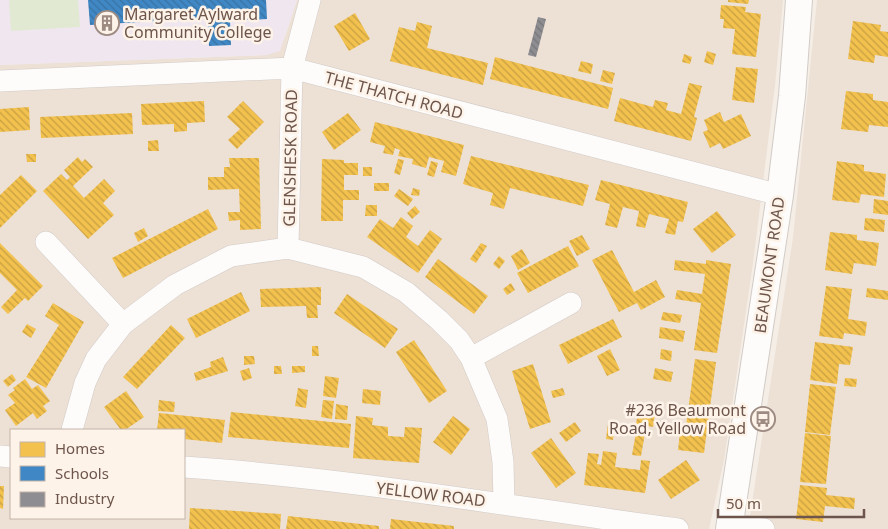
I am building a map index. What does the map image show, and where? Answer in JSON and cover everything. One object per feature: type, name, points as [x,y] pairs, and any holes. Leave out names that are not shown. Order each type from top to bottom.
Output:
[{"type":"street","name":"GLENSHESK ROAD","points":[[288,248],[292,68],[310,0]]},
{"type":"street","name":"BEAUMONT ROAD","points":[[730,527],[780,195],[792,96],[799,0]]},
{"type":"street","name":"THE THATCH ROAD","points":[[0,81],[292,68],[780,195]]},
{"type":"street","points":[[46,242],[123,324]]},
{"type":"street","name":"GLENSHESK ROAD","points":[[72,429],[84,383],[96,359],[123,324],[175,285],[230,256],[288,248],[363,266],[406,292],[459,340],[471,358],[497,419],[503,462],[504,503]]},
{"type":"street","points":[[471,358],[571,304]]},
{"type":"street","name":"YELLOW ROAD","points":[[185,467],[238,470],[504,503],[554,512],[678,529]]},
{"type":"street","points":[[730,527],[764,529]]},
{"type":"shaded area","points":[[0,0],[297,0],[280,51],[267,55],[0,65]]},
{"type":"shaded area","points":[[297,0],[783,0],[775,85],[753,263],[724,460],[709,529],[0,529],[0,65],[267,55],[285,37]]},
{"type":"shaded area","points":[[817,0],[888,0],[888,529],[748,529],[793,238]]},
{"type":"green space","points":[[9,0],[78,0],[80,27],[11,31]]},
{"type":"building: Homes","points":[[728,0],[749,0],[748,4],[728,2]]},
{"type":"building: Homes","points":[[721,5],[746,7],[745,12],[761,14],[756,57],[732,54],[735,29],[723,28],[724,19],[720,19]]},
{"type":"building: Homes","points":[[355,13],[370,39],[349,51],[334,26]]},
{"type":"building: Homes","points":[[853,21],[881,25],[880,31],[888,32],[888,57],[875,55],[874,63],[848,59]]},
{"type":"building: Homes","points":[[417,22],[432,26],[427,48],[488,63],[483,85],[390,61],[399,27],[415,31]]},
{"type":"building: Homes","points":[[707,51],[716,54],[713,65],[704,62]]},
{"type":"building: Homes","points":[[684,54],[692,57],[690,64],[682,62]]},
{"type":"building: Homes","points":[[495,57],[613,88],[608,109],[490,79]]},
{"type":"building: Homes","points":[[581,61],[593,64],[591,74],[578,71]]},
{"type":"building: Homes","points":[[736,67],[758,69],[754,103],[732,100]]},
{"type":"building: Homes","points":[[603,70],[615,73],[612,84],[600,81]]},
{"type":"building: Homes","points":[[689,83],[702,86],[694,117],[697,118],[691,141],[614,121],[620,98],[653,107],[655,100],[668,103],[666,110],[681,114]]},
{"type":"building: Homes","points":[[846,91],[873,94],[873,100],[888,102],[888,127],[869,125],[868,132],[841,129]]},
{"type":"building: Homes","points":[[204,101],[205,122],[187,123],[187,131],[174,132],[174,124],[142,125],[141,104]]},
{"type":"building: Homes","points":[[243,101],[264,122],[237,149],[228,140],[240,129],[227,117]]},
{"type":"building: Homes","points":[[29,107],[30,130],[0,132],[0,109]]},
{"type":"building: Homes","points":[[720,112],[724,122],[741,114],[751,136],[723,149],[720,143],[710,148],[703,132],[708,130],[704,120]]},
{"type":"building: Homes","points":[[132,113],[133,134],[41,138],[40,117]]},
{"type":"building: Homes","points":[[348,113],[361,130],[334,150],[322,132]]},
{"type":"building: Homes","points":[[375,122],[464,145],[456,176],[441,172],[444,161],[429,157],[426,168],[412,164],[413,159],[398,156],[400,150],[395,148],[393,155],[383,153],[385,146],[370,142]]},
{"type":"building: Homes","points":[[158,140],[159,151],[148,151],[148,141]]},
{"type":"building: Homes","points":[[26,154],[36,154],[36,162],[27,162]]},
{"type":"building: Homes","points":[[471,156],[589,185],[583,206],[510,188],[504,209],[490,205],[493,193],[463,184]]},
{"type":"building: Homes","points":[[78,157],[82,162],[85,159],[93,167],[73,186],[84,198],[104,179],[115,191],[103,203],[114,215],[88,239],[43,191],[61,174],[67,180],[70,177],[64,170]]},
{"type":"building: Homes","points":[[229,158],[259,158],[261,229],[240,230],[240,220],[229,221],[228,212],[240,212],[239,189],[208,190],[208,177],[224,177],[224,167],[230,167]]},
{"type":"building: Homes","points":[[322,159],[344,160],[344,163],[358,163],[358,175],[344,175],[344,190],[359,190],[359,200],[343,200],[343,221],[321,221]]},
{"type":"building: Homes","points":[[398,159],[404,160],[400,175],[394,173]]},
{"type":"building: Homes","points":[[431,161],[438,163],[434,177],[427,175]]},
{"type":"building: Homes","points":[[837,161],[864,165],[864,171],[886,174],[884,197],[861,194],[859,203],[832,200]]},
{"type":"building: Homes","points":[[363,167],[372,167],[372,176],[363,176]]},
{"type":"building: Homes","points":[[21,175],[37,191],[0,228],[0,195]]},
{"type":"building: Homes","points":[[601,180],[688,202],[683,222],[678,221],[675,235],[665,233],[669,219],[649,214],[645,228],[636,226],[639,211],[623,207],[617,228],[605,225],[610,204],[595,200]]},
{"type":"building: Homes","points":[[374,183],[389,183],[389,191],[374,191]]},
{"type":"building: Homes","points":[[413,188],[420,190],[419,196],[411,195]]},
{"type":"building: Homes","points":[[399,189],[413,199],[408,206],[394,196]]},
{"type":"building: Homes","points":[[874,199],[888,201],[888,215],[873,213]]},
{"type":"building: Homes","points":[[366,205],[377,205],[377,216],[365,216]]},
{"type":"building: Homes","points":[[415,206],[420,212],[412,219],[407,213]]},
{"type":"building: Homes","points":[[208,209],[218,229],[123,278],[112,258]]},
{"type":"building: Homes","points":[[717,211],[736,235],[712,253],[693,229]]},
{"type":"building: Homes","points":[[401,217],[413,226],[406,237],[418,246],[430,230],[442,239],[418,273],[367,237],[380,219],[393,228]]},
{"type":"building: Homes","points":[[865,218],[885,220],[884,232],[864,230]]},
{"type":"building: Homes","points":[[144,228],[148,236],[138,242],[134,233]]},
{"type":"building: Homes","points":[[830,232],[857,235],[857,240],[879,243],[876,266],[854,263],[852,274],[825,270]]},
{"type":"building: Homes","points":[[582,235],[590,249],[577,256],[569,241]]},
{"type":"building: Homes","points":[[0,243],[43,286],[28,301],[25,298],[8,314],[1,307],[17,290],[0,273]]},
{"type":"building: Homes","points":[[481,243],[487,246],[476,263],[470,259]]},
{"type":"building: Homes","points":[[568,246],[579,266],[528,293],[517,273]]},
{"type":"building: Homes","points":[[522,249],[530,263],[518,270],[511,256]]},
{"type":"building: Homes","points":[[612,250],[634,292],[656,280],[665,297],[641,310],[637,303],[619,312],[592,260]]},
{"type":"building: Homes","points":[[499,256],[505,261],[499,269],[493,264]]},
{"type":"building: Homes","points":[[438,259],[488,296],[474,314],[425,277]]},
{"type":"building: Homes","points":[[675,260],[706,264],[706,260],[731,264],[717,353],[694,350],[701,303],[675,299],[677,290],[702,294],[705,274],[674,270]]},
{"type":"building: Homes","points":[[511,283],[515,290],[507,295],[503,289]]},
{"type":"building: Homes","points":[[826,286],[852,289],[848,319],[867,322],[865,336],[844,333],[843,339],[819,336]]},
{"type":"building: Homes","points":[[321,287],[321,305],[317,305],[318,318],[307,318],[306,306],[261,307],[260,289]]},
{"type":"building: Homes","points":[[867,288],[888,291],[888,300],[866,297]]},
{"type":"building: Homes","points":[[241,292],[250,311],[196,338],[187,319]]},
{"type":"building: Homes","points":[[347,294],[398,329],[385,348],[334,313]]},
{"type":"building: Homes","points":[[53,303],[84,322],[46,388],[26,377],[59,325],[45,316]]},
{"type":"building: Homes","points":[[663,312],[682,315],[680,323],[661,320]]},
{"type":"building: Homes","points":[[613,319],[622,337],[568,364],[559,345]]},
{"type":"building: Homes","points":[[27,324],[36,329],[31,338],[22,332]]},
{"type":"building: Homes","points":[[171,325],[185,338],[137,389],[123,377]]},
{"type":"building: Homes","points":[[660,327],[685,331],[683,342],[659,338]]},
{"type":"building: Homes","points":[[414,340],[447,391],[429,403],[396,352]]},
{"type":"building: Homes","points":[[815,342],[853,347],[850,365],[839,364],[837,384],[810,380]]},
{"type":"building: Homes","points":[[312,346],[318,346],[319,356],[312,356]]},
{"type":"building: Homes","points":[[610,349],[620,370],[607,376],[597,356]]},
{"type":"building: Homes","points":[[661,349],[672,351],[671,361],[660,359]]},
{"type":"building: Homes","points":[[244,356],[254,356],[255,364],[244,365]]},
{"type":"building: Homes","points":[[223,357],[228,371],[196,381],[194,373],[211,367],[210,362]]},
{"type":"building: Homes","points":[[695,359],[716,362],[704,453],[678,450],[680,432],[685,433]]},
{"type":"building: Homes","points":[[533,364],[551,422],[530,429],[512,371]]},
{"type":"building: Homes","points":[[274,366],[281,366],[282,374],[274,374]]},
{"type":"building: Homes","points":[[292,366],[305,366],[305,372],[292,373]]},
{"type":"building: Homes","points":[[249,368],[252,378],[243,381],[240,371]]},
{"type":"building: Homes","points":[[655,368],[673,372],[671,382],[653,379]]},
{"type":"building: Homes","points":[[12,374],[16,380],[8,387],[3,381]]},
{"type":"building: Homes","points":[[325,376],[339,378],[336,398],[323,396]]},
{"type":"building: Homes","points":[[845,378],[857,379],[856,387],[844,386]]},
{"type":"building: Homes","points":[[25,379],[32,389],[38,385],[50,401],[43,406],[47,411],[37,419],[33,413],[16,426],[5,410],[15,403],[8,395],[15,390],[13,388]]},
{"type":"building: Homes","points":[[810,384],[836,387],[830,435],[805,432]]},
{"type":"building: Homes","points":[[298,388],[308,390],[306,408],[295,406]]},
{"type":"building: Homes","points":[[563,388],[565,395],[553,398],[551,391]]},
{"type":"building: Homes","points":[[363,389],[381,391],[380,405],[362,403]]},
{"type":"building: Homes","points":[[126,391],[144,417],[126,429],[120,429],[104,407]]},
{"type":"building: Homes","points":[[159,400],[175,402],[174,412],[158,411]]},
{"type":"building: Homes","points":[[323,400],[334,401],[332,419],[321,417]]},
{"type":"building: Homes","points":[[336,404],[348,406],[347,420],[335,419]]},
{"type":"building: Homes","points":[[638,411],[655,414],[653,427],[636,424]]},
{"type":"building: Homes","points":[[231,412],[351,424],[349,448],[228,437]]},
{"type":"building: Homes","points":[[159,413],[225,420],[222,443],[185,439],[185,429],[157,429]]},
{"type":"building: Homes","points":[[356,416],[373,418],[372,425],[388,427],[388,436],[404,437],[405,427],[422,428],[419,463],[353,458]]},
{"type":"building: Homes","points":[[453,416],[470,429],[451,455],[433,442]]},
{"type":"building: Homes","points":[[575,422],[581,431],[566,442],[559,433]]},
{"type":"building: Homes","points":[[608,424],[615,425],[613,440],[606,439]]},
{"type":"building: Homes","points":[[637,427],[646,428],[641,456],[632,455]]},
{"type":"building: Homes","points":[[805,433],[831,436],[826,484],[800,482]]},
{"type":"building: Homes","points":[[551,438],[576,473],[556,488],[531,453]]},
{"type":"building: Homes","points":[[603,451],[617,453],[615,467],[640,470],[641,460],[650,461],[645,493],[584,485],[588,453],[599,454],[597,464],[601,465]]},
{"type":"building: Homes","points":[[686,460],[700,480],[671,499],[658,480]]},
{"type":"building: Homes","points":[[800,485],[827,488],[826,495],[855,498],[854,509],[825,506],[823,522],[796,519]]},
{"type":"building: Homes","points":[[0,486],[4,486],[3,509],[0,508]]},
{"type":"building: Homes","points":[[190,508],[281,514],[280,529],[189,529]]},
{"type":"building: Homes","points":[[288,516],[379,526],[379,529],[286,529]]},
{"type":"building: Homes","points":[[391,519],[454,526],[454,529],[390,529]]},
{"type":"building: Schools","name":"Margaret Aylward Community College","points":[[88,0],[266,0],[267,19],[230,21],[231,45],[209,46],[208,18],[90,25]]},
{"type":"building: Industry","points":[[538,17],[546,19],[536,57],[528,55]]},
{"type":"place","name":"Margaret Aylward Community College","points":[[107,23]]},
{"type":"place","name":"#236 Beaumont Road, Yellow Road","points":[[763,419]]}]
